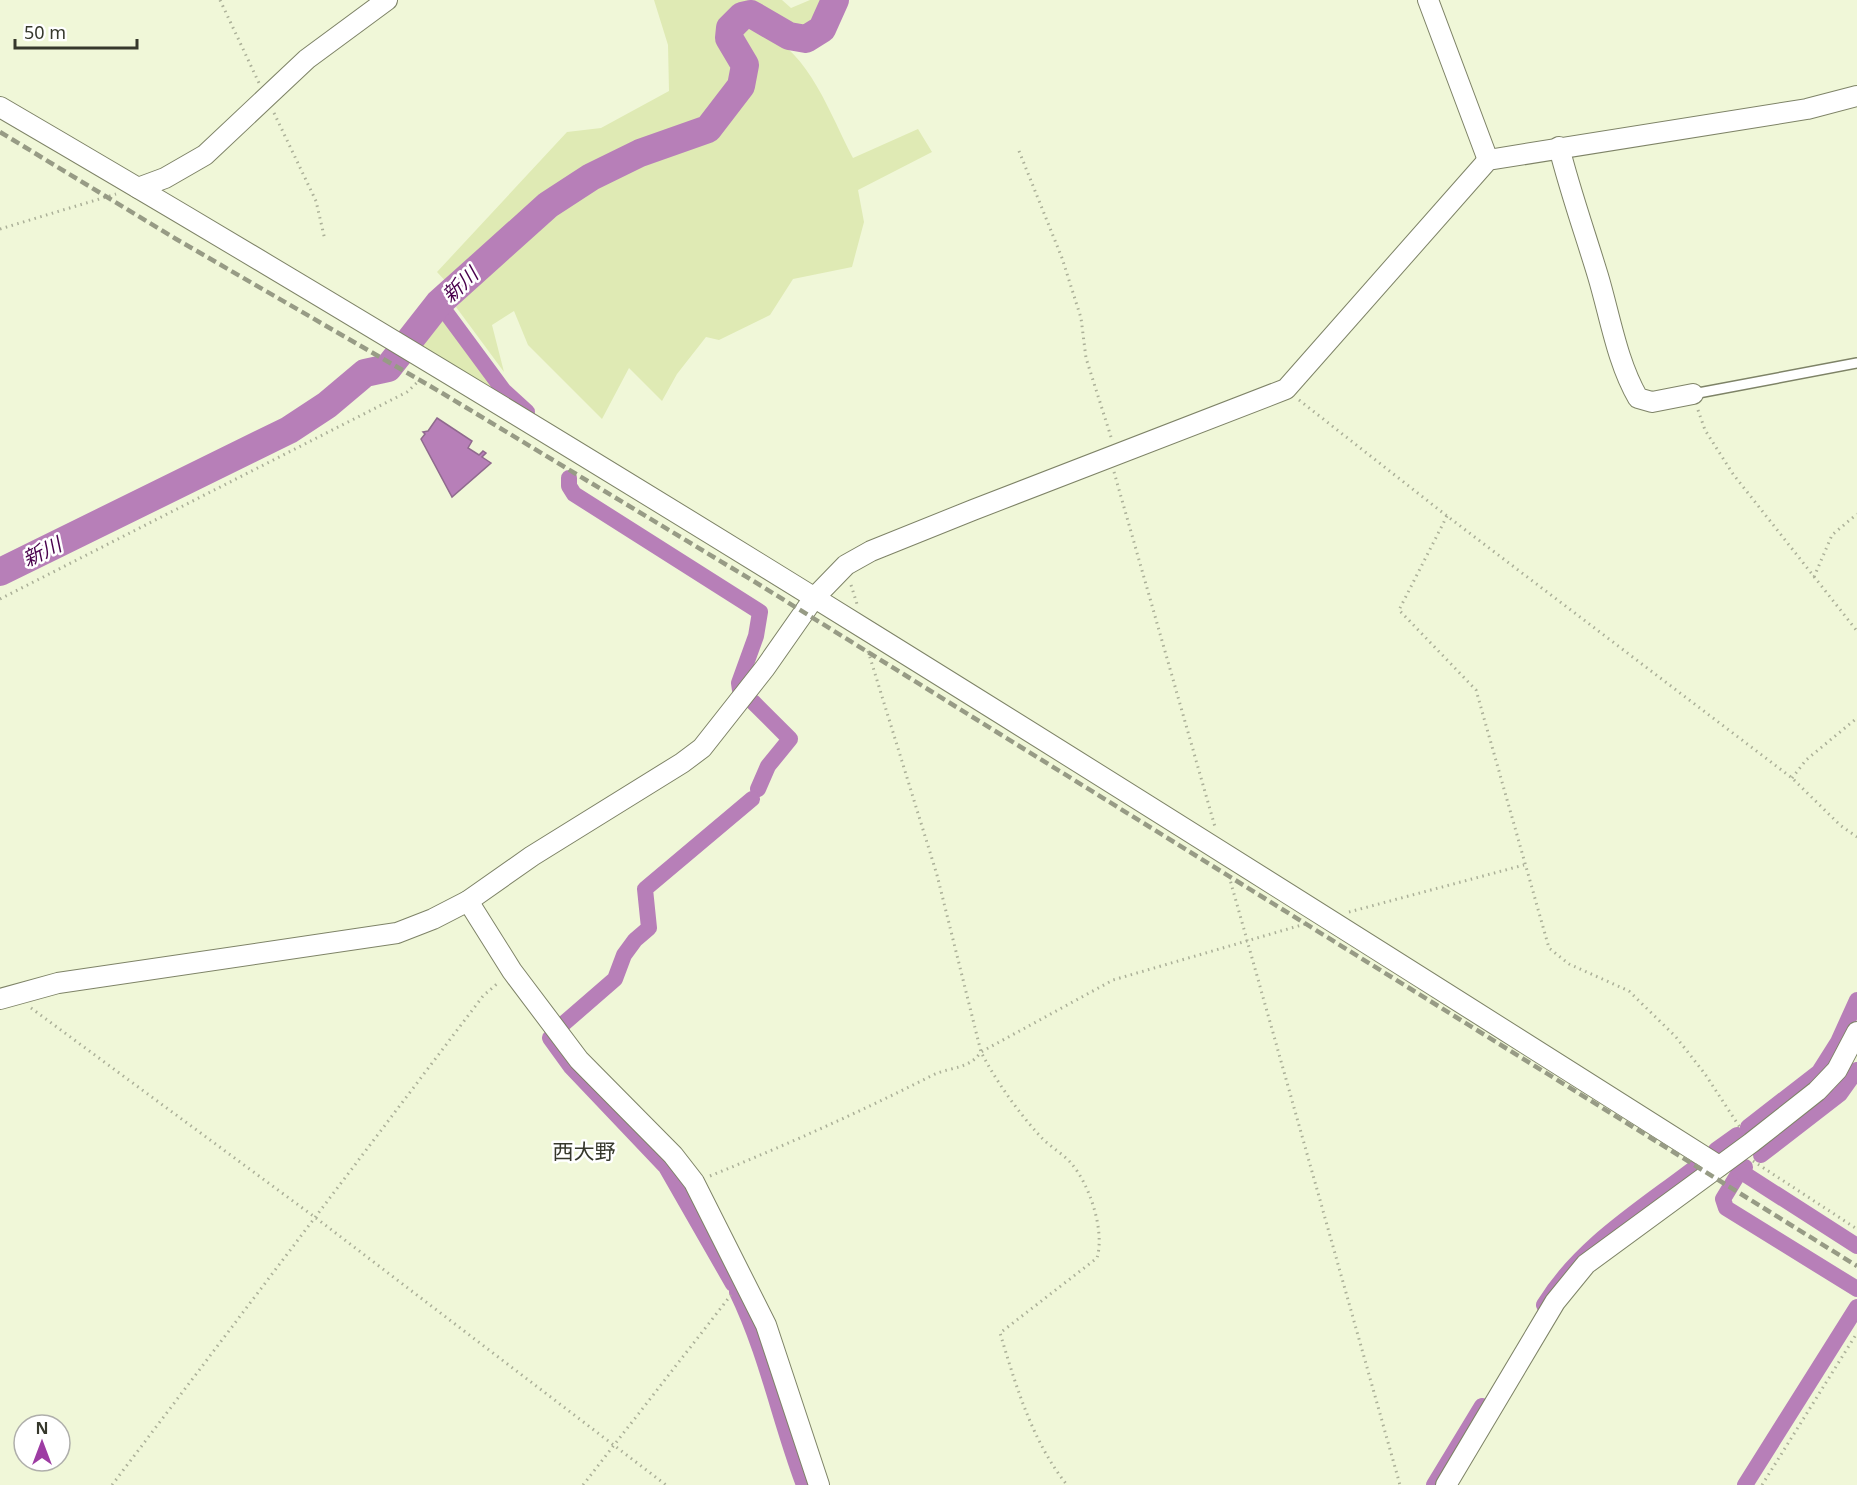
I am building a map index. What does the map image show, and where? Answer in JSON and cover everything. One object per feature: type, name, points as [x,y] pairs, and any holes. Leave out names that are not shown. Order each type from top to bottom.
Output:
[{"type":"street","points":[[138,188],[165,178],[205,155],[308,59],[387,0]]},
{"type":"street","points":[[1428,0],[1488,160]]},
{"type":"street","points":[[6,996],[58,983],[397,933],[433,919],[468,901],[532,856],[682,763],[702,748],[765,668],[814,598],[846,565],[871,551],[1286,389],[1488,160],[1807,109],[1857,96]]},
{"type":"street","points":[[0,107],[426,361],[863,628],[1327,918],[1719,1167]]},
{"type":"street","points":[[1559,147],[1574,205],[1597,273],[1628,381],[1638,398],[1652,402],[1693,394]]},
{"type":"street","points":[[468,901],[512,971],[579,1060],[673,1155],[694,1182],[766,1325],[819,1485]]},
{"type":"street","points":[[1446,1485],[1555,1302],[1571,1280],[1586,1264],[1719,1167],[1817,1090],[1837,1070],[1857,1032]]},
{"type":"lane","points":[[1693,394],[1857,363]]},
{"type":"path","points":[[220,0],[316,201],[325,240]]},
{"type":"path","points":[[1019,151],[1062,258],[1081,318],[1086,358],[1400,1485]]},
{"type":"path","points":[[0,229],[138,188]]},
{"type":"path","points":[[0,599],[406,392],[426,361]]},
{"type":"path","points":[[1286,389],[1447,516],[1792,778],[1840,825],[1857,837]]},
{"type":"path","points":[[1693,394],[1705,430],[1733,474],[1857,631]]},
{"type":"path","points":[[1814,577],[1833,535],[1857,514]]},
{"type":"path","points":[[1447,516],[1399,610],[1476,690],[1549,948],[1569,964],[1629,991],[1676,1037],[1705,1074],[1745,1147],[1857,1229]]},
{"type":"path","points":[[846,565],[871,665],[938,875],[981,1052],[990,1069],[1040,1136],[1071,1164],[1083,1183],[1101,1230],[1101,1245],[1097,1258],[1000,1333],[1029,1420],[1056,1471],[1067,1485]]},
{"type":"path","points":[[1792,778],[1806,760],[1857,718]]},
{"type":"path","points":[[694,1182],[800,1139],[909,1089],[935,1074],[973,1063],[981,1052],[1113,980],[1327,918],[1524,865]]},
{"type":"path","points":[[112,1485],[483,996],[512,971]]},
{"type":"path","points":[[6,996],[316,1218],[666,1485]]},
{"type":"path","points":[[583,1485],[732,1294],[745,1281]]},
{"type":"path","points":[[1762,1485],[1857,1333]]},
{"type":"green space","points":[[654,0],[782,0],[791,8],[810,0],[826,0],[820,17],[804,30],[748,9],[729,21],[725,37],[740,71],[732,89],[704,122],[578,175],[530,212],[450,286],[437,272],[567,132],[601,128],[669,91],[668,45]]},
{"type":"green space","points":[[745,26],[766,33],[784,45],[799,61],[812,78],[853,158],[918,129],[932,152],[858,190],[864,222],[852,267],[793,279],[770,315],[719,340],[706,337],[677,374],[662,401],[629,368],[602,419],[528,345],[514,311],[492,325],[504,372],[456,307],[502,261],[565,208],[607,181],[716,137],[748,93],[754,75],[751,51],[741,39]]},
{"type":"green space","points":[[441,317],[501,399],[418,344]]},
{"type":"shaded area","points":[[437,418],[472,441],[468,448],[479,455],[483,451],[486,453],[482,457],[491,463],[452,497],[421,439],[425,434],[423,432],[428,431]]},
{"type":"waterway","name":"新川","points":[[0,572],[289,430],[327,405],[365,373],[388,368],[439,303],[548,205],[591,177],[640,153],[708,129],[741,86],[745,65],[729,38],[730,28],[742,16],[751,14],[789,36],[806,39],[822,29],[835,0]]},
{"type":"waterway","points":[[439,303],[504,391],[527,412]]},
{"type":"waterway","points":[[569,478],[569,486],[574,494],[760,612],[756,636],[739,683],[740,690]]},
{"type":"waterway","points":[[753,702],[790,739],[768,766],[758,789]]},
{"type":"waterway","points":[[562,1025],[615,979],[624,955],[635,940],[649,928],[645,889],[752,799]]},
{"type":"waterway","points":[[1748,1127],[1819,1072],[1838,1042],[1857,1000]]},
{"type":"waterway","points":[[550,1038],[571,1067],[666,1167],[733,1284]]},
{"type":"waterway","points":[[1761,1155],[1840,1094],[1857,1070]]},
{"type":"waterway","points":[[1716,1150],[1737,1135]]},
{"type":"waterway","points":[[1544,1305],[1559,1283],[1595,1245],[1701,1163]]},
{"type":"waterway","points":[[1745,1167],[1740,1171],[1723,1199],[1726,1208],[1857,1289]]},
{"type":"waterway","points":[[1740,1171],[1857,1246]]},
{"type":"waterway","points":[[737,1292],[757,1339],[804,1485]]},
{"type":"waterway","points":[[1745,1485],[1857,1307]]},
{"type":"waterway","points":[[1434,1485],[1482,1406]]},
{"type":"railway","points":[[0,132],[176,239],[442,393],[755,582],[1857,1266]]},
{"type":"district","name":"西大野","points":[[584,1152]]}]
